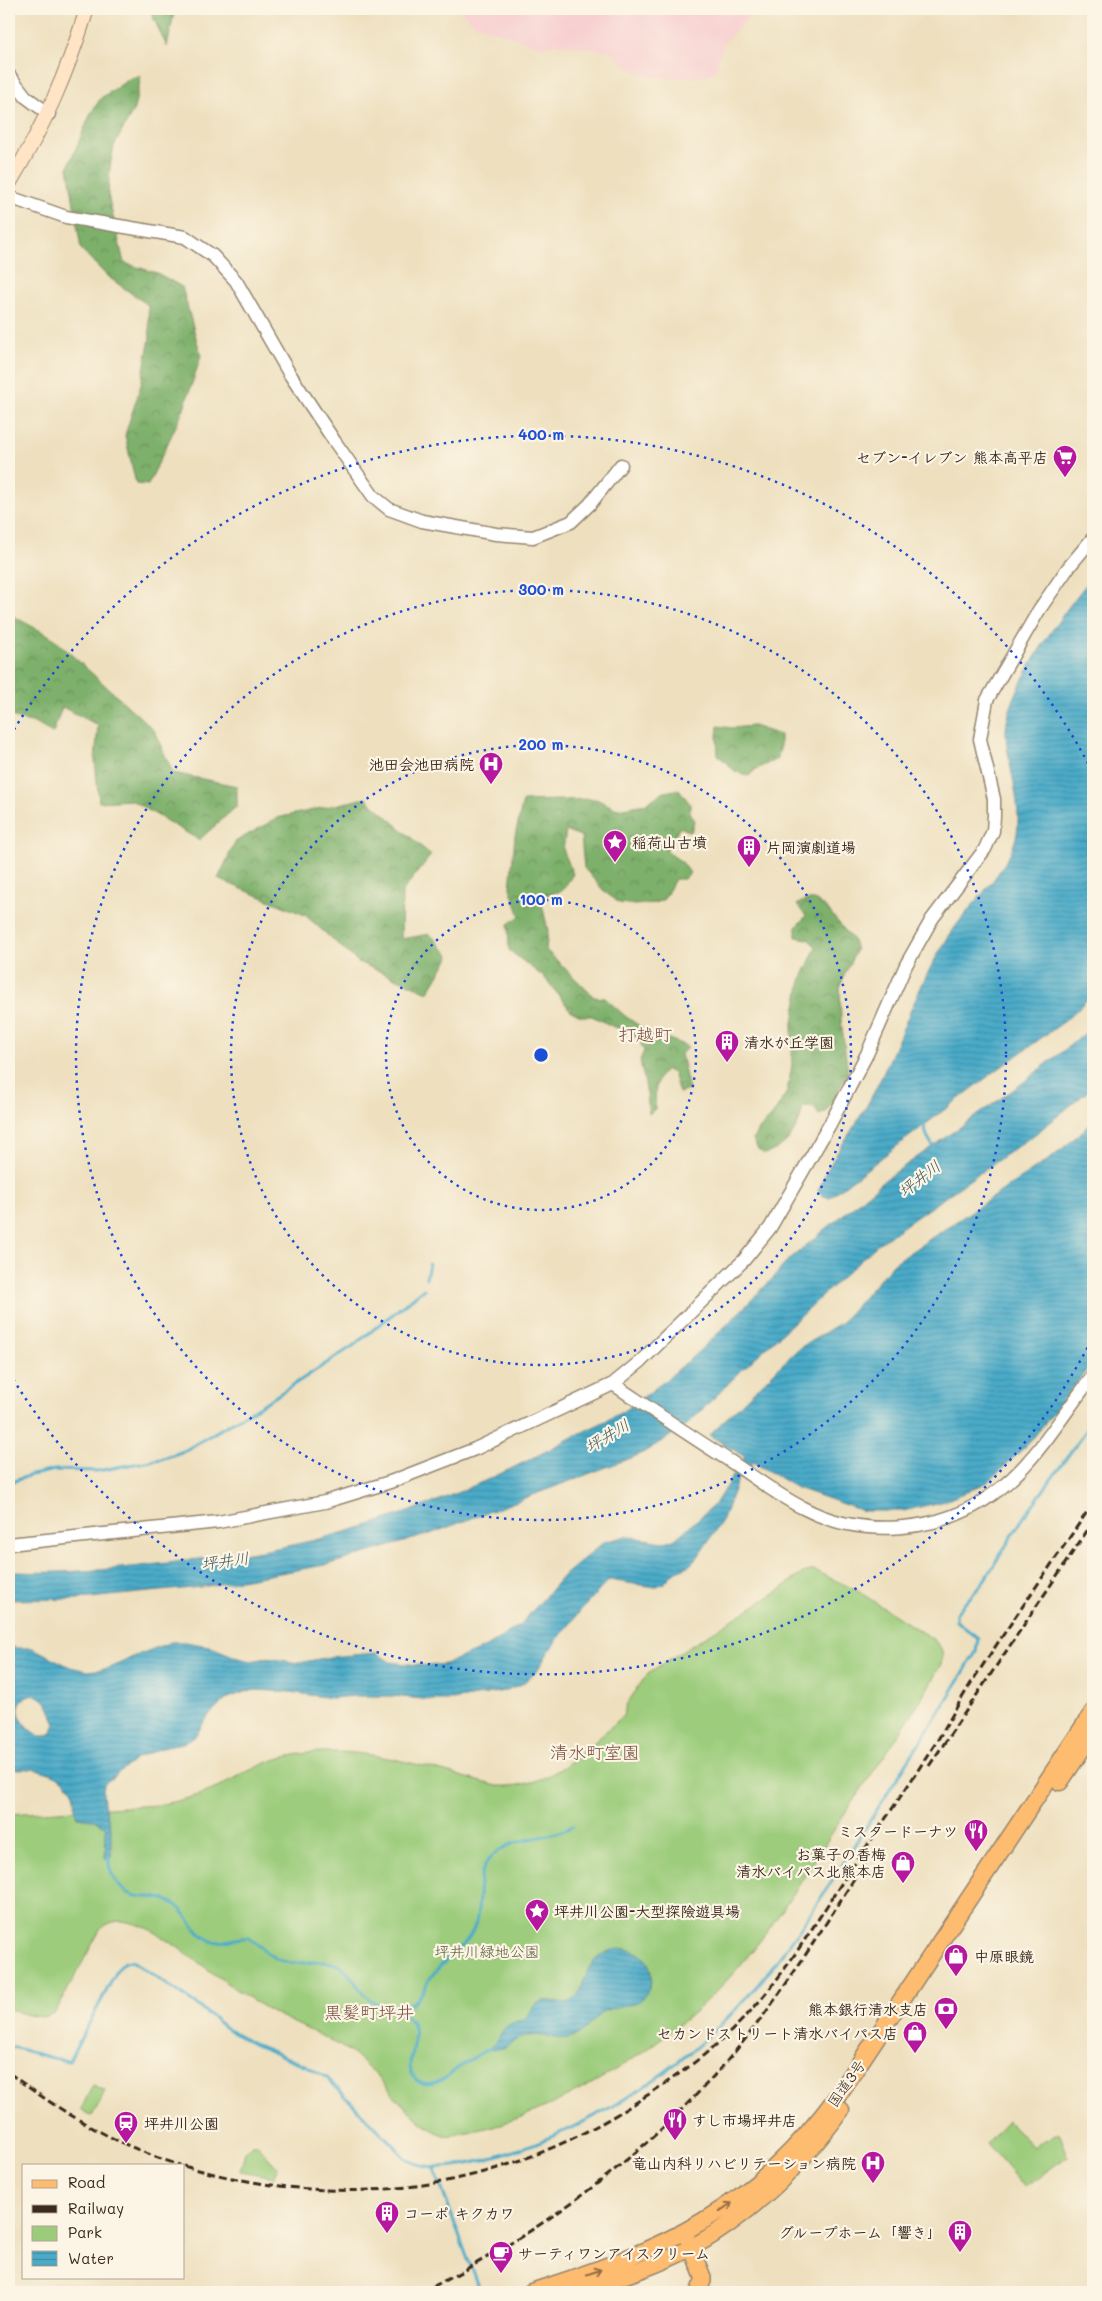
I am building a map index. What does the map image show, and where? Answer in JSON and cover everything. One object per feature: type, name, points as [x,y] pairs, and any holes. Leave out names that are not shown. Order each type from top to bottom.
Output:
[{"type":"highway","name":"国道3号","points":[[569,2292],[633,2273],[688,2240],[767,2176],[824,2114],[1093,1712]]},
{"type":"highway","name":"国道3号","points":[[531,2292],[719,2231],[748,2209],[793,2168],[821,2137],[857,2087],[1093,1733]]},
{"type":"main road","points":[[9,184],[48,114],[71,59],[87,9]]},
{"type":"main road","points":[[688,2240],[702,2277],[698,2292]]},
{"type":"street","points":[[9,75],[26,97],[48,114]]},
{"type":"street","points":[[9,197],[66,217],[185,237],[214,256],[236,281],[289,373],[340,450],[373,496],[389,509],[422,521],[496,534],[533,537],[571,522],[590,504],[621,465]]},
{"type":"street","points":[[9,1544],[218,1522],[325,1502],[390,1482],[475,1449],[613,1384],[640,1360],[744,1260],[770,1228],[830,1124],[867,1054],[906,965],[932,919],[985,849],[993,831],[994,799],[980,739],[987,700],[1039,610],[1068,568],[1093,538]]},
{"type":"street","points":[[613,1384],[792,1502],[826,1518],[858,1526],[903,1528],[951,1516],[993,1494],[1013,1477],[1044,1442],[1093,1376]]},
{"type":"shaded area","points":[[458,9],[750,9],[749,17],[724,43],[714,73],[693,78],[652,77],[628,68],[610,51],[554,44],[542,47],[476,25]]},
{"type":"green space","points":[[153,9],[175,9],[167,47],[152,15]]},
{"type":"green space","points":[[141,76],[134,109],[114,146],[108,195],[124,263],[157,273],[182,287],[201,356],[183,411],[148,485],[136,484],[125,435],[141,385],[150,338],[148,305],[107,276],[81,249],[68,167],[91,113],[101,98],[131,78]]},
{"type":"green space","points":[[9,614],[52,637],[154,730],[173,773],[237,786],[237,806],[199,840],[131,800],[99,802],[95,761],[98,725],[62,707],[53,733],[32,722],[17,719],[9,714]]},
{"type":"green space","points":[[718,726],[731,728],[753,726],[780,735],[780,750],[777,759],[756,769],[749,776],[735,771],[718,755]]},
{"type":"green space","points":[[679,789],[690,804],[690,814],[694,821],[691,832],[680,827],[666,851],[682,862],[690,873],[684,879],[675,879],[664,899],[655,903],[635,905],[619,903],[604,891],[584,868],[581,836],[566,831],[563,849],[573,874],[562,891],[540,896],[548,930],[546,950],[594,997],[605,998],[625,1016],[654,1036],[667,1038],[688,1047],[681,1054],[689,1090],[679,1093],[673,1073],[667,1070],[659,1077],[655,1109],[649,1114],[640,1060],[644,1051],[639,1040],[625,1029],[614,1027],[592,1016],[581,1016],[571,1011],[546,979],[509,950],[508,924],[520,916],[510,888],[515,836],[523,801],[596,799],[617,809],[646,804],[661,793]]},
{"type":"green space","points":[[366,798],[431,855],[402,892],[401,939],[430,934],[450,956],[428,992],[358,962],[305,915],[218,879],[235,842],[277,818]]},
{"type":"green space","points":[[805,900],[815,900],[827,909],[853,940],[856,950],[840,989],[841,1020],[848,1073],[826,1112],[819,1115],[814,1108],[803,1106],[799,1122],[791,1136],[779,1147],[764,1154],[757,1148],[753,1140],[757,1131],[772,1116],[787,1092],[792,1065],[792,1028],[801,980],[816,947],[808,939],[796,937],[796,927],[806,916],[797,905]]},
{"type":"green space","name":"坪井川緑地公園","points":[[815,1571],[856,1590],[934,1640],[942,1650],[941,1664],[907,1721],[781,1912],[753,1950],[715,1992],[689,2016],[661,2039],[599,2080],[535,2112],[483,2129],[449,2136],[425,2125],[413,2115],[368,2067],[347,2050],[255,2002],[154,1931],[120,1921],[110,1923],[100,1930],[56,2011],[51,2015],[40,2017],[9,2009],[9,1814],[158,1805],[189,1798],[212,1790],[274,1760],[302,1754],[330,1752],[358,1753],[386,1758],[497,1786],[517,1785],[535,1781],[551,1774],[581,1754],[623,1716],[626,1705],[648,1673],[781,1589],[803,1573]]},
{"type":"green space","points":[[93,2085],[105,2091],[92,2116],[81,2109]]},
{"type":"green space","points":[[1008,2121],[1033,2147],[1059,2132],[1068,2156],[1026,2186],[1017,2179],[987,2144]]},
{"type":"green space","points":[[255,2143],[277,2167],[275,2177],[240,2171],[245,2152]]},
{"type":"water","points":[[1093,576],[1093,994],[1065,1021],[994,1072],[830,1197],[823,1196],[818,1191],[823,1178],[872,1096],[937,955],[957,925],[1001,869],[1014,844],[1018,819],[1007,749],[1008,718],[1025,675],[1038,652]]},
{"type":"water","name":"坪井川","points":[[1093,1027],[1093,1087],[1038,1132],[878,1244],[743,1369],[686,1426],[641,1454],[430,1534],[330,1564],[202,1587],[78,1599],[9,1600],[9,1572],[50,1572],[134,1567],[243,1554],[328,1537],[369,1525],[450,1496],[490,1479],[613,1417],[649,1393],[687,1362],[742,1310],[777,1274],[785,1263],[886,1179],[1020,1085]]},
{"type":"water","points":[[1093,1122],[1093,1362],[1030,1442],[988,1482],[945,1501],[903,1511],[863,1511],[797,1488],[753,1462],[738,1479],[723,1519],[697,1558],[690,1565],[675,1572],[664,1583],[654,1587],[609,1580],[581,1610],[551,1648],[536,1672],[522,1684],[504,1691],[453,1700],[394,1696],[332,1698],[256,1690],[228,1698],[209,1715],[195,1736],[183,1743],[166,1746],[137,1758],[104,1784],[104,1804],[111,1827],[111,1857],[105,1858],[106,1827],[92,1819],[77,1817],[74,1794],[63,1780],[55,1775],[36,1770],[9,1770],[9,1645],[16,1648],[33,1648],[70,1667],[88,1671],[110,1668],[171,1642],[209,1646],[238,1658],[251,1661],[267,1658],[299,1663],[329,1657],[377,1653],[390,1662],[428,1666],[445,1664],[486,1647],[520,1625],[565,1574],[604,1542],[626,1536],[663,1542],[674,1540],[715,1504],[745,1457],[709,1435],[798,1349],[842,1322],[894,1263],[1054,1156]],"holes":[[[34,1695],[48,1705],[55,1723],[52,1733],[45,1736],[33,1732],[22,1719],[19,1712],[20,1705],[24,1699]]]},
{"type":"water","points":[[619,1948],[635,1952],[648,1963],[651,1981],[647,1993],[638,2001],[603,2012],[584,2030],[571,2038],[535,2035],[524,2037],[502,2048],[491,2050],[490,2047],[507,2026],[525,2018],[540,2002],[567,2003],[572,2001],[579,1994],[586,1974],[593,1963],[601,1955]]},
{"type":"waterway","points":[[923,1122],[927,1136],[934,1148]]},
{"type":"waterway","points":[[426,1278],[429,1264]]},
{"type":"waterway","points":[[9,1483],[31,1475],[55,1470],[97,1471],[161,1459],[184,1451],[273,1398],[353,1346],[424,1289]]},
{"type":"waterway","points":[[9,2046],[69,2061],[118,1969],[125,1962],[132,1961],[196,2004],[227,2029],[253,2044],[307,2066],[327,2078],[408,2160],[420,2165],[446,2167],[502,2155],[552,2136],[589,2119],[625,2099],[692,2051],[722,2023],[750,1994],[797,1933],[827,1889],[976,1652],[978,1638],[956,1621],[956,1613],[982,1584],[1022,1520],[1093,1421]]},
{"type":"waterway","points":[[109,1854],[111,1871],[115,1880],[122,1888],[135,1896],[165,1899],[173,1903],[205,1938],[216,1942],[249,1938],[270,1955],[280,1960],[292,1963],[329,1962],[335,1964],[345,1970],[362,1992],[371,2000],[383,2006],[403,2007],[415,2001],[439,1967],[471,1935],[477,1919],[482,1872],[492,1856],[501,1849],[521,1841],[553,1834],[573,1826]]},
{"type":"waterway","points":[[397,2008],[406,2015],[414,2028],[415,2035],[410,2068],[416,2080],[420,2083],[429,2085],[438,2082],[492,2047]]},
{"type":"waterway","points":[[434,2168],[480,2292]]},
{"type":"railway","points":[[185,2166],[244,2180],[304,2189],[362,2190],[420,2186],[476,2174],[532,2156],[586,2131],[640,2100],[686,2069],[719,2043],[746,2016],[778,1978],[926,1758],[975,1677],[1093,1503]]},
{"type":"railway","points":[[929,1766],[1093,1522]]},
{"type":"railway","points":[[422,2292],[511,2243],[554,2215],[635,2153],[672,2119],[708,2082],[759,2021],[808,1951],[869,1856]]},
{"type":"railway","points":[[9,2073],[69,2114],[112,2138],[177,2164]]},
{"type":"place","name":"セブン-イレブン 熊本高平店","points":[[1065,478]]},
{"type":"place","name":"池田会池田病院","points":[[491,785]]},
{"type":"place","name":"稲荷山古墳","points":[[615,863]]},
{"type":"place","name":"片岡演劇道場","points":[[749,868]]},
{"type":"place","name":"清水が丘学園","points":[[727,1063]]},
{"type":"place","name":"ミスタードーナツ","points":[[976,1852]]},
{"type":"place","name":"お菓子の香梅 清水バイパス北熊本店","points":[[903,1884]]},
{"type":"place","name":"坪井川公園-大型探險遊具場","points":[[537,1932]]},
{"type":"place","name":"中原眼鏡","points":[[956,1977]]},
{"type":"place","name":"熊本銀行清水支店","points":[[946,2030]]},
{"type":"place","name":"セカンドストリート清水バイパス店","points":[[915,2054]]},
{"type":"place","name":"すし市場坪井店","points":[[675,2141]]},
{"type":"place","name":"坪井川公園","points":[[126,2144]]},
{"type":"place","name":"竜山内科リハビリテーション病院","points":[[873,2184]]},
{"type":"place","name":"コーポ キクカワ","points":[[387,2234]]},
{"type":"place","name":"グループホーム「響き」","points":[[960,2253]]},
{"type":"place","name":"サーティワンアイスクリーム","points":[[501,2274]]},
{"type":"district","name":"打越町","points":[[645,1034]]},
{"type":"district","name":"清水町室園","points":[[595,1752]]},
{"type":"district","name":"黒髪町坪井","points":[[369,2012]]}]
